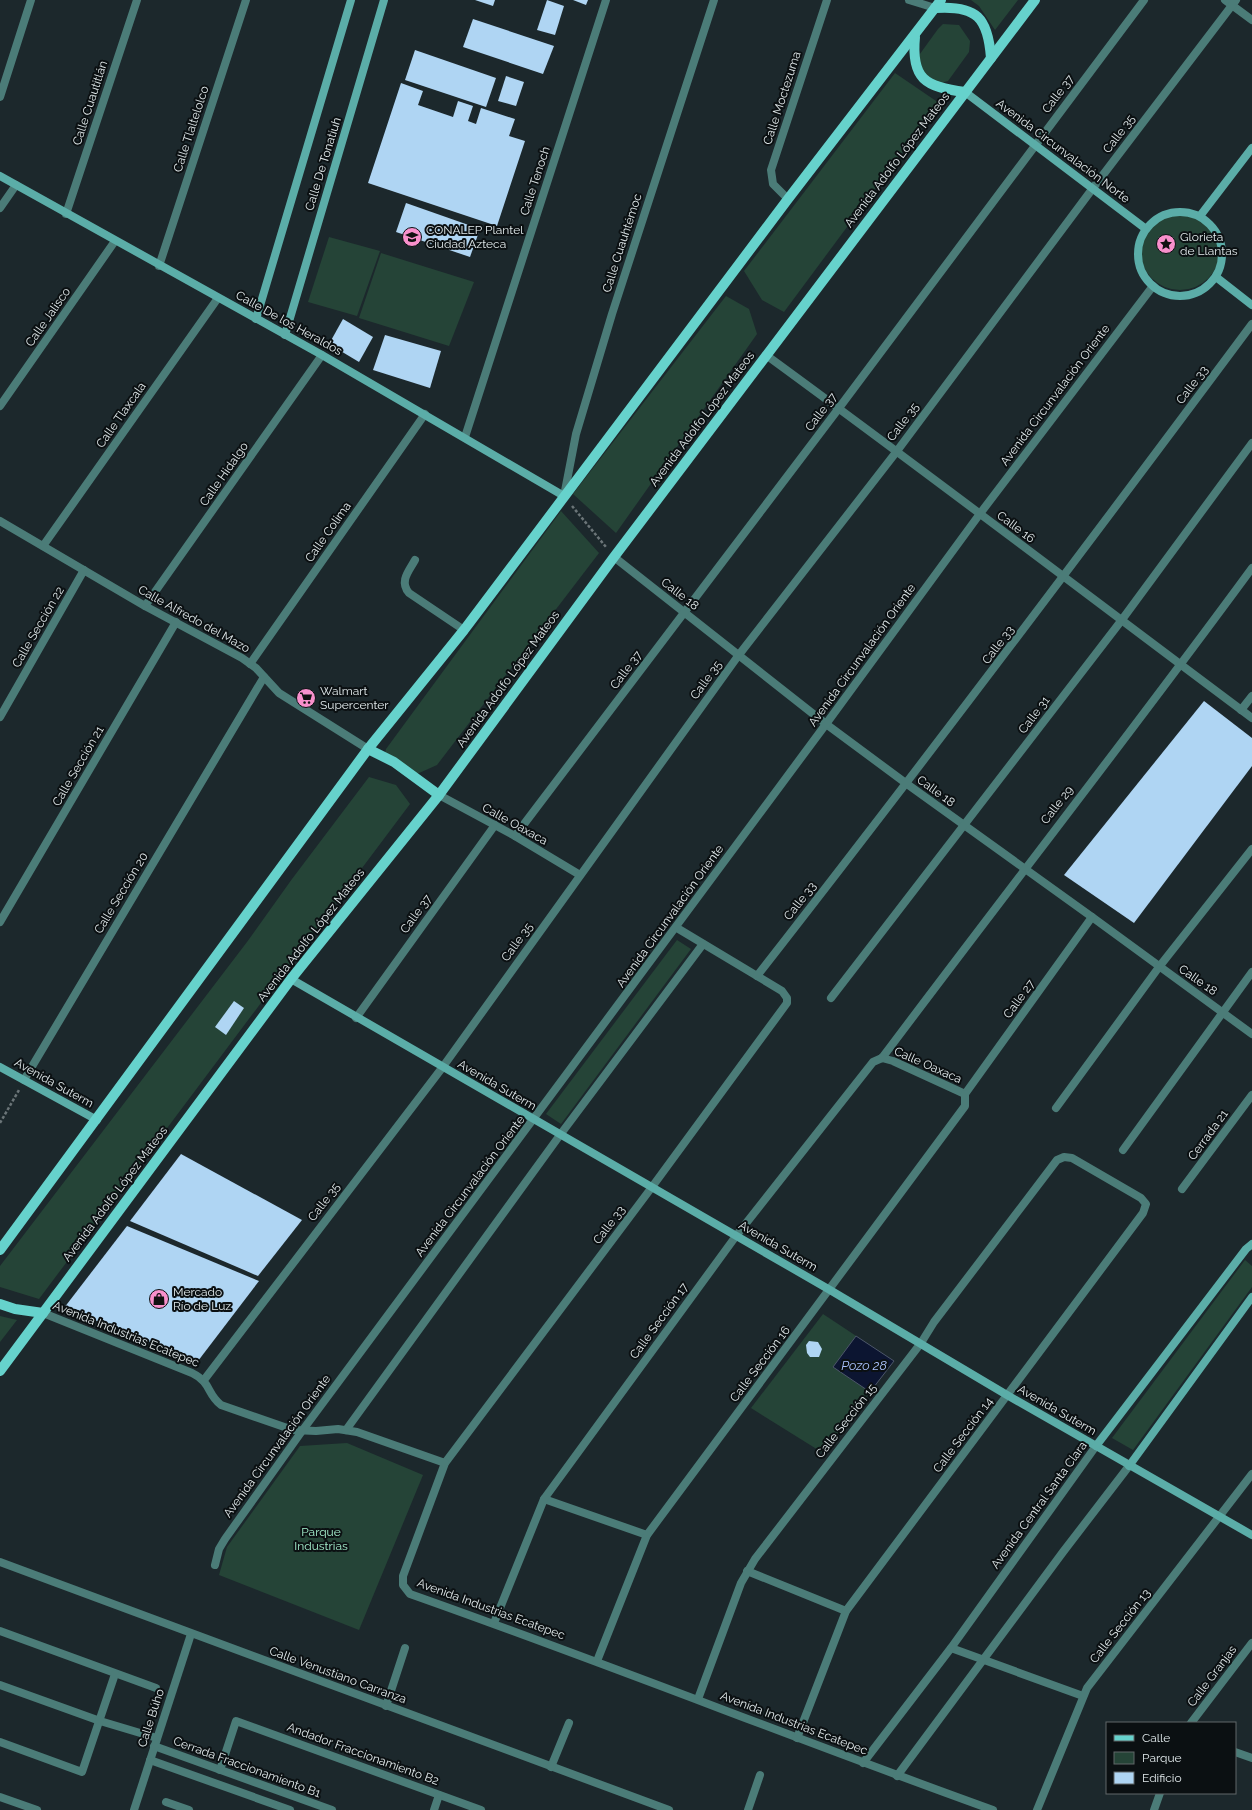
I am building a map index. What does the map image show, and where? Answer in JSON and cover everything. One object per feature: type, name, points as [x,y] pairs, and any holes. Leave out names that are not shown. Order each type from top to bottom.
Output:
[{"type":"main road","name":"Avenida Adolfo López Mateos","points":[[0,1371],[291,979],[438,795],[614,557],[1035,0]]},
{"type":"main road","points":[[0,1250],[97,1120],[368,749],[464,630],[788,199],[915,37],[938,4],[961,8],[974,13],[983,23],[987,31],[991,58]]},
{"type":"main road","points":[[915,37],[913,55],[916,68],[924,80],[935,87],[965,92]]},
{"type":"main road","points":[[368,749],[394,762],[438,795]]},
{"type":"main road","points":[[0,1304],[15,1309],[43,1313]]},
{"type":"street","points":[[0,97],[31,0]]},
{"type":"street","name":"Calle Cuautitlán","points":[[66,214],[137,0]]},
{"type":"street","name":"Calle Tlaltelolco","points":[[159,266],[246,0]]},
{"type":"street","name":"Calle De Tonatiuh","points":[[256,319],[351,0]]},
{"type":"street","name":"Calle De Tonatiuh","points":[[285,335],[384,0]]},
{"type":"street","name":"Calle Tenoch","points":[[465,437],[606,0]]},
{"type":"street","name":"Calle Cuauhtémoc","points":[[564,496],[576,434],[612,314],[714,0]]},
{"type":"street","name":"Calle Moctezuma","points":[[788,199],[773,184],[771,170],[827,0]]},
{"type":"street","points":[[909,0],[938,4]]},
{"type":"street","name":"Calle 37","points":[[515,836],[839,408],[1144,0]]},
{"type":"street","points":[[1225,0],[1234,3],[1252,20]]},
{"type":"street","name":"Calle 35","points":[[204,1380],[442,1068],[738,656],[897,451],[1093,188],[1234,3]]},
{"type":"street","name":"Avenida Circunvalación Norte","points":[[965,92],[1146,229]]},
{"type":"street","points":[[1200,216],[1252,148]]},
{"type":"street","name":"Calle De los Heraldos","points":[[0,176],[159,266],[322,355],[564,496]]},
{"type":"street","points":[[0,208],[16,185]]},
{"type":"street","points":[[1171,213],[1188,213],[1200,216],[1211,225],[1219,237],[1223,250],[1222,264],[1216,277],[1208,286],[1198,293],[1187,296],[1174,296],[1163,293],[1144,277],[1139,265],[1138,253],[1140,240],[1146,229],[1155,221],[1171,213]]},
{"type":"street","name":"Calle Jalisco","points":[[0,406],[115,241]]},
{"type":"street","points":[[1216,277],[1252,304]]},
{"type":"street","name":"Avenida Circunvalación Oriente","points":[[215,1565],[219,1549],[225,1539],[302,1431],[677,928],[979,515],[1153,286]]},
{"type":"street","name":"Calle Tlaxcala","points":[[43,546],[218,298]]},
{"type":"street","name":"Calle 33","points":[[445,1463],[785,1007],[787,998],[782,991],[757,976],[1064,578],[1252,324]]},
{"type":"street","name":"Calle Hidalgo","points":[[145,606],[322,355]]},
{"type":"street","name":"Calle 16","points":[[766,355],[897,451],[979,515],[1252,718]]},
{"type":"street","name":"Calle Colima","points":[[250,664],[425,414]]},
{"type":"street","name":"Calle 31","points":[[831,998],[965,826],[1121,621],[1252,442]]},
{"type":"street","name":"Calle Alfredo del Mazo","points":[[0,521],[145,606],[250,664],[279,693],[368,749]]},
{"type":"street","name":"Calle 18","points":[[614,557],[738,656],[906,784],[1252,1034]]},
{"type":"street","points":[[415,560],[404,581],[406,589],[409,593],[464,630]]},
{"type":"street","name":"Calle 29","points":[[882,1058],[1023,869],[1181,665],[1252,568]]},
{"type":"street","name":"Calle Sección 22","points":[[0,717],[84,570]]},
{"type":"street","name":"Calle Sección 21","points":[[0,922],[176,622]]},
{"type":"street","name":"Calle Sección 20","points":[[24,1080],[264,677]]},
{"type":"street","points":[[1241,710],[1252,696]]},
{"type":"street","name":"Calle Oaxaca","points":[[438,795],[515,836],[580,875]]},
{"type":"street","name":"Calle 37","points":[[356,1018],[494,825]]},
{"type":"street","points":[[1056,1108],[1159,967],[1252,849]]},
{"type":"street","name":"Calle 27","points":[[965,1094],[1092,917]]},
{"type":"street","points":[[677,928],[757,976]]},
{"type":"street","points":[[346,1430],[560,1135],[703,944]]},
{"type":"street","points":[[1123,1150],[1252,972]]},
{"type":"street","name":"Avenida Suterm","points":[[291,979],[442,1068],[830,1290],[1129,1466],[1252,1535]]},
{"type":"street","name":"Calle Oaxaca","points":[[882,1058],[893,1060],[965,1094]]},
{"type":"street","name":"Calle Sección 17","points":[[494,1623],[544,1499],[736,1236],[873,1062],[882,1058]]},
{"type":"street","name":"Avenida Suterm","points":[[0,1067],[97,1120]]},
{"type":"street","name":"Calle Sección 16","points":[[597,1661],[647,1535],[965,1106],[965,1094]]},
{"type":"street","name":"Cerrada 21","points":[[1182,1189],[1252,1094]]},
{"type":"street","name":"Calle Sección 15","points":[[698,1699],[747,1571],[921,1343],[934,1322],[1057,1160],[1064,1157],[1072,1158],[1103,1176]]},
{"type":"street","name":"Calle Sección 14","points":[[797,1738],[846,1611],[1146,1208],[1145,1201],[1141,1198],[1103,1176]]},
{"type":"street","name":"Avenida Central Santa Clara","points":[[863,1763],[951,1648],[1096,1446],[1250,1248]]},
{"type":"street","points":[[897,1776],[1129,1466],[1252,1297]]},
{"type":"street","name":"Avenida Industrias Ecatepec","points":[[43,1313],[192,1373],[204,1380],[214,1399],[221,1406],[284,1429],[302,1431],[346,1430],[445,1463],[403,1576],[403,1585],[410,1594],[597,1661],[897,1776],[993,1810]]},
{"type":"street","name":"Calle Sección 13","points":[[1037,1810],[1083,1696],[1091,1682],[1252,1474]]},
{"type":"street","points":[[544,1499],[647,1535]]},
{"type":"street","name":"Calle Venustiano Carranza","points":[[0,1562],[668,1810]]},
{"type":"street","points":[[747,1571],[846,1611]]},
{"type":"street","points":[[0,1631],[156,1688]]},
{"type":"street","name":"Calle Búho","points":[[134,1810],[191,1634]]},
{"type":"street","name":"Calle Granjas","points":[[1192,1722],[1252,1643]]},
{"type":"street","points":[[386,1706],[405,1648]]},
{"type":"street","points":[[951,1648],[1083,1696]]},
{"type":"street","points":[[0,1742],[82,1772],[115,1674]]},
{"type":"street","name":"Cerrada Fraccionamiento B1","points":[[0,1685],[156,1742],[220,1770],[332,1810]]},
{"type":"street","name":"Andador Fraccionamiento B2","points":[[220,1770],[236,1721],[481,1810]]},
{"type":"street","points":[[551,1767],[569,1723]]},
{"type":"street","points":[[1236,1752],[1252,1758]]},
{"type":"street","points":[[150,1760],[290,1810]]},
{"type":"street","points":[[748,1810],[760,1775]]},
{"type":"street","points":[[1154,1810],[1160,1794]]},
{"type":"street","points":[[434,1810],[439,1795]]},
{"type":"street","points":[[0,1797],[15,1806],[37,1810]]},
{"type":"street","points":[[166,1802],[189,1810]]},
{"type":"path","points":[[564,496],[614,557]]},
{"type":"path","points":[[0,1123],[24,1080]]},
{"type":"green space","points":[[971,0],[1018,0],[995,30],[979,6]]},
{"type":"green space","points":[[943,24],[959,25],[970,41],[969,52],[948,81],[934,85],[924,80],[917,58]]},
{"type":"green space","points":[[895,73],[939,103],[784,312],[762,300],[744,271]]},
{"type":"green space","points":[[1180,210],[1195,213],[1208,222],[1217,235],[1220,250],[1217,265],[1208,278],[1195,287],[1180,290],[1165,287],[1152,278],[1143,265],[1140,250],[1143,235],[1152,222],[1165,213]]},
{"type":"green space","points":[[329,237],[380,251],[357,316],[308,302]]},
{"type":"green space","points":[[381,253],[474,282],[449,346],[359,318]]},
{"type":"green space","points":[[726,296],[749,309],[757,334],[616,533],[573,494]]},
{"type":"green space","points":[[561,511],[599,553],[437,765],[408,778],[383,760],[386,749]]},
{"type":"green space","points":[[369,777],[396,785],[410,804],[39,1299],[0,1287],[0,1266],[247,942],[292,879]]},
{"type":"green space","points":[[677,940],[691,949],[561,1124],[546,1114]]},
{"type":"green space","points":[[1245,1260],[1252,1266],[1252,1287],[1133,1450],[1112,1438]]},
{"type":"green space","points":[[823,1314],[894,1361],[823,1453],[751,1408]]},
{"type":"green space","points":[[0,1316],[17,1320],[0,1342]]},
{"type":"green space","name":"Parque Industrias","points":[[347,1443],[423,1475],[359,1630],[219,1575],[227,1547],[300,1446]]},
{"type":"water","name":"Pozo 28","points":[[856,1336],[894,1361],[870,1392],[833,1367]]},
{"type":"building","points":[[475,0],[495,0],[493,6]]},
{"type":"building","points":[[547,0],[564,6],[555,35],[537,30]]},
{"type":"building","points":[[573,0],[588,0],[586,5]]},
{"type":"building","points":[[473,19],[554,46],[543,74],[463,47]]},
{"type":"building","points":[[415,50],[496,78],[486,107],[405,80]]},
{"type":"building","points":[[506,76],[524,82],[516,106],[498,101]]},
{"type":"building","points":[[401,83],[423,91],[418,105],[453,117],[458,101],[473,106],[468,121],[476,124],[481,108],[515,119],[509,136],[525,141],[497,226],[368,183]]},
{"type":"building","points":[[406,203],[480,229],[470,257],[396,232]]},
{"type":"building","points":[[343,319],[373,337],[359,362],[329,344]]},
{"type":"building","points":[[385,335],[441,351],[430,388],[373,370]]},
{"type":"building","points":[[1204,701],[1252,738],[1252,766],[1134,923],[1064,875]]},
{"type":"building","points":[[234,1001],[244,1008],[226,1035],[215,1027]]},
{"type":"building","points":[[181,1154],[302,1220],[258,1276],[130,1221]]},
{"type":"building","name":"Mercado Río de Luz","points":[[127,1226],[259,1281],[198,1361],[64,1308]]},
{"type":"building","points":[[809,1341],[818,1342],[822,1349],[819,1357],[810,1357],[807,1353],[806,1345]]},
{"type":"place","name":"CONALEP Plantel Ciudad Azteca","points":[[412,237]]},
{"type":"place","name":"Glorieta de Llantas","points":[[1166,244]]},
{"type":"place","name":"Walmart Supercenter","points":[[306,698]]},
{"type":"place","name":"Mercado Río de Luz","points":[[159,1299]]}]
